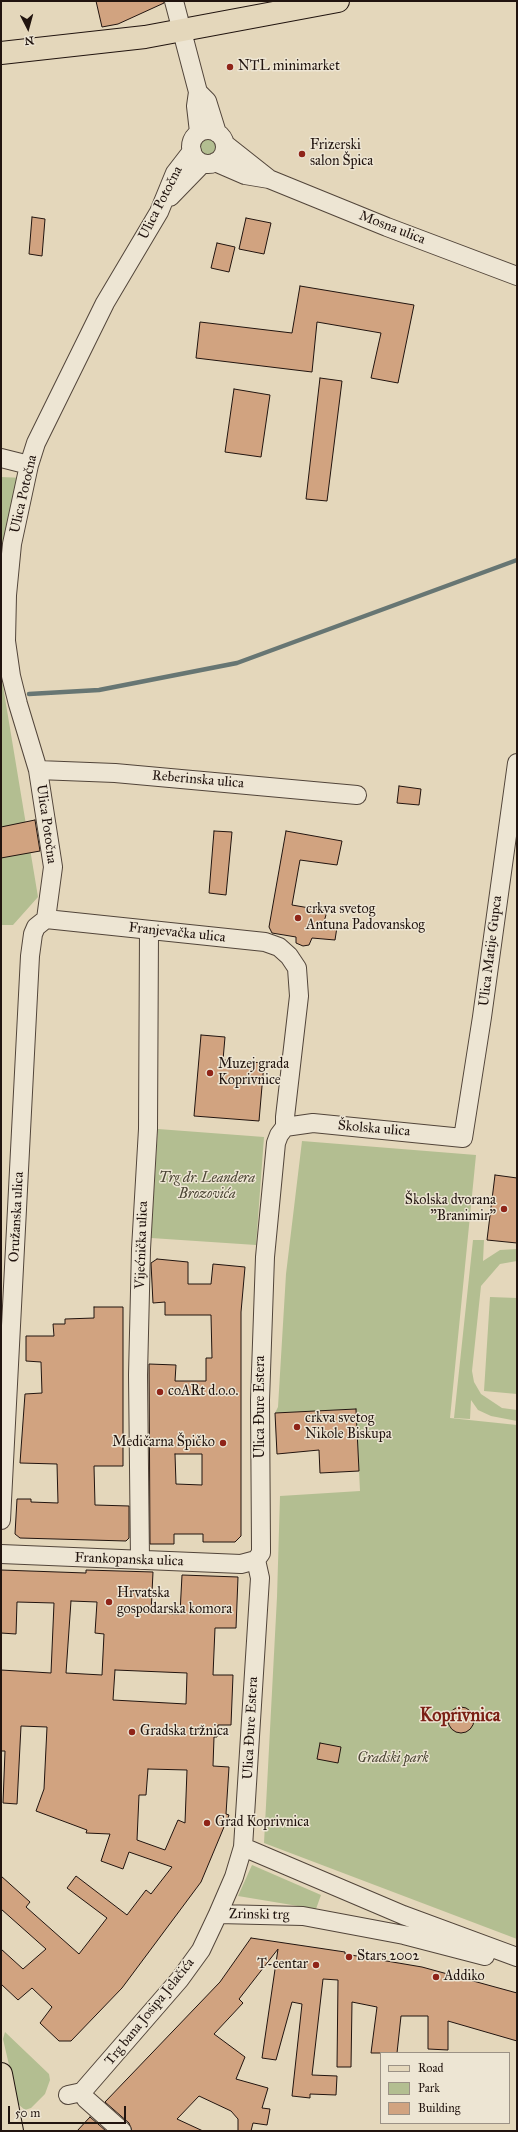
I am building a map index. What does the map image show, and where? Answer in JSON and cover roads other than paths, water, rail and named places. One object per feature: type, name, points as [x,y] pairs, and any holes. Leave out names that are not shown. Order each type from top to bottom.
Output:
[{"type":"main road","points":[[1,53],[145,37],[338,1]]},
{"type":"main road","points":[[1,2074],[12,2131]]},
{"type":"street","points":[[174,1],[198,92],[196,106],[199,132],[192,142],[203,159],[223,155],[221,139],[207,101],[198,92]]},
{"type":"street","points":[[199,132],[210,130],[221,139]]},
{"type":"street","name":"Mosna ulica","points":[[221,139],[269,179]]},
{"type":"street","name":"Mosna ulica","points":[[203,159],[245,175],[269,179],[387,227],[517,276]]},
{"type":"street","name":"Ulica Potočna","points":[[46,919],[54,867],[38,770],[11,676],[6,641],[7,595],[12,544],[28,465],[36,443],[70,371],[105,303],[159,212],[175,173],[203,159]]},
{"type":"street","points":[[1,458],[28,465]]},
{"type":"street","name":"Ulica Matije Gupca","points":[[464,1138],[517,763]]},
{"type":"street","name":"Reberinska ulica","points":[[38,770],[115,773],[357,795]]},
{"type":"street","name":"Franjevačka ulica","points":[[46,919],[265,942],[279,947],[289,956],[297,968]]},
{"type":"street","name":"Oružanska ulica","points":[[1,1520],[30,956],[33,934],[36,927],[46,919]]},
{"type":"street","name":"Vijećnička ulica","points":[[140,1560],[138,1375],[141,1249],[148,1129],[149,931]]},
{"type":"street","name":"Ulica Đure Estera","points":[[243,1847],[260,1578],[256,1560],[260,1553],[261,1547],[260,1400],[265,1257],[276,1143],[279,1135],[285,1127],[284,1117],[299,996],[297,968]]},
{"type":"street","name":"Školska ulica","points":[[285,1127],[314,1123],[464,1138]]},
{"type":"street","name":"Frankopanska ulica","points":[[1,1554],[241,1564],[256,1560]]},
{"type":"street","points":[[243,1847],[403,1915],[517,1957]]},
{"type":"street","name":"Zrinski trg","points":[[243,1847],[234,1876],[218,1914],[303,1916],[404,1935],[517,1964]]},
{"type":"street","name":"Trg bana Josipa Jelačića","points":[[122,2131],[86,2099],[75,2094],[180,1979],[200,1950],[218,1914]]},
{"type":"waterway","points":[[29,694],[99,690],[237,663],[517,560]]},
{"type":"place","name":"NTL minimarket","points":[[230,67]]},
{"type":"place","name":"Frizerski salon Špica","points":[[302,154]]},
{"type":"place","name":"crkva svetog Antuna Padovanskog","points":[[298,918]]},
{"type":"place","name":"Muzej grada Koprivnice","points":[[210,1073]]},
{"type":"place","name":"Školska dvorana \"Branimir\"","points":[[504,1209]]},
{"type":"place","name":"coARt d.o.o.","points":[[160,1392]]},
{"type":"place","name":"crkva svetog Nikole Biskupa","points":[[297,1427]]},
{"type":"place","name":"Medičarna Špičko","points":[[223,1443]]},
{"type":"place","name":"Hrvatska gospodarska komora","points":[[109,1602]]},
{"type":"place","name":"Gradska tržnica","points":[[132,1732]]},
{"type":"place","name":"Grad Koprivnica","points":[[207,1823]]},
{"type":"place","name":"Stars 2002","points":[[349,1957]]},
{"type":"place","name":"T-centar","points":[[316,1965]]},
{"type":"place","name":"Addiko","points":[[436,1977]]},
{"type":"district","name":"Koprivnica","points":[[460,1717]]},
{"type":"park label","name":"Trg dr. Leandera Brozovića","points":[[207,1188]]},
{"type":"park label","name":"Gradski park","points":[[393,1759]]}]
